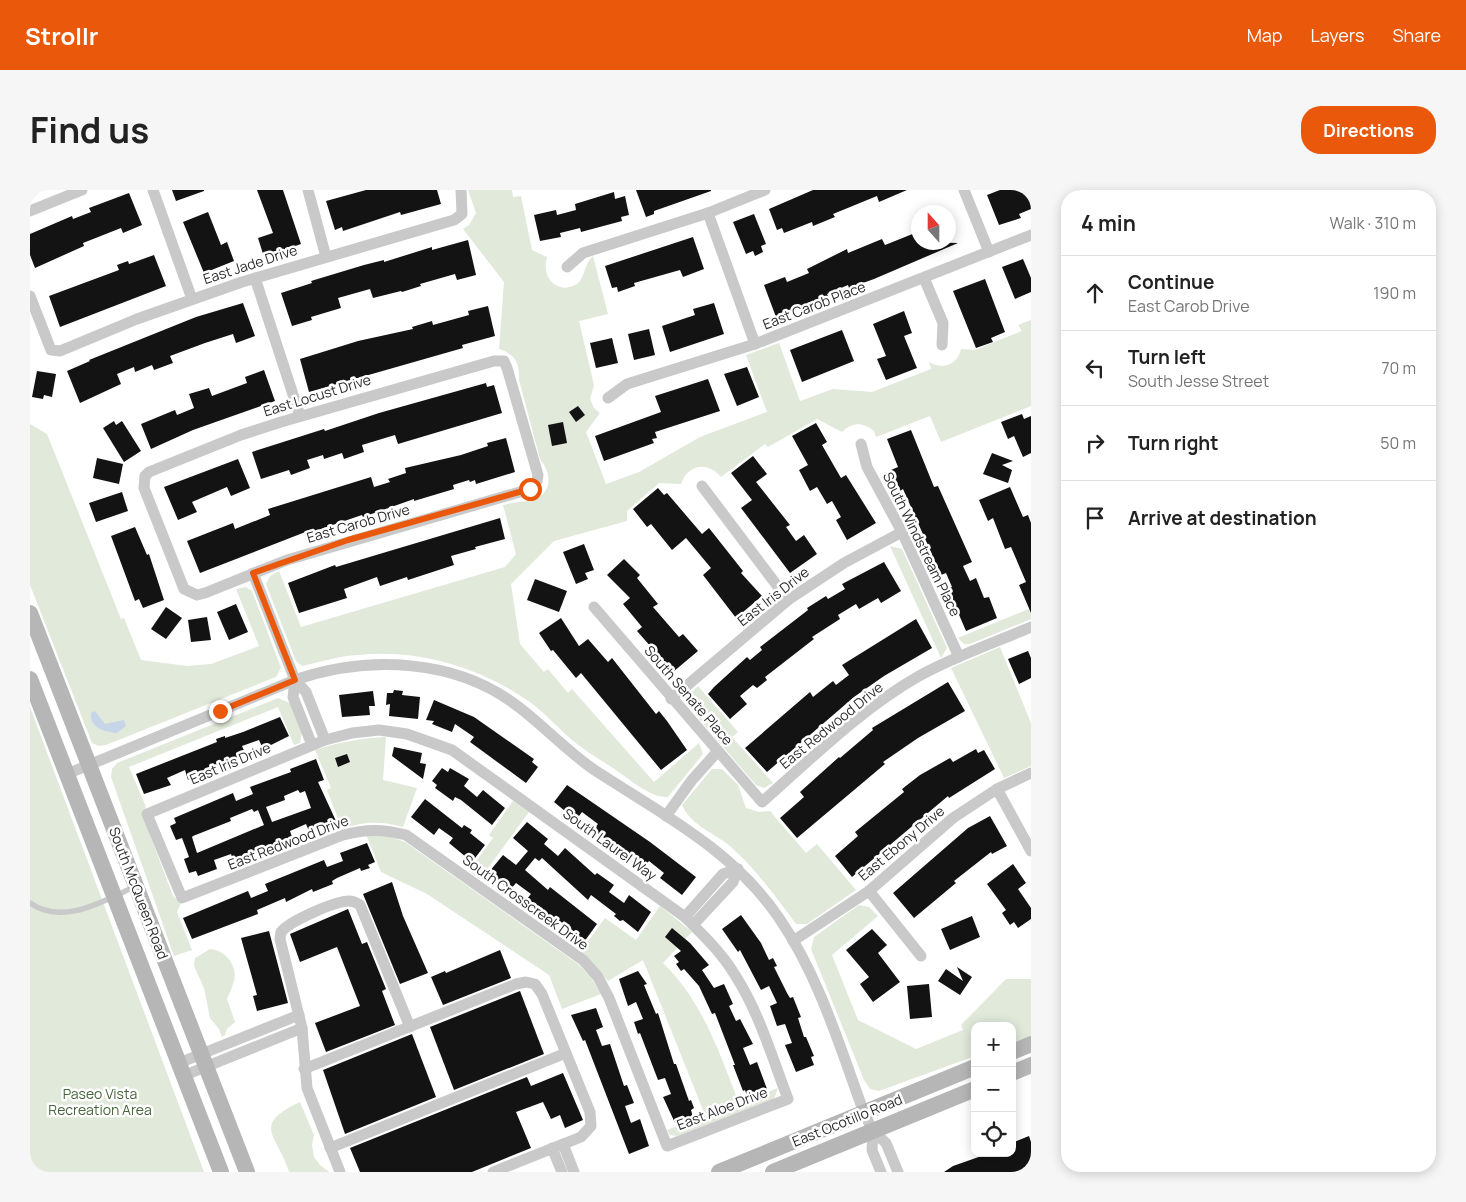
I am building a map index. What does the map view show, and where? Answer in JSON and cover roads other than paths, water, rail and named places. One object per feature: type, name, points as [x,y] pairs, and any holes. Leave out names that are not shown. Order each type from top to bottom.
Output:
[{"type":"main road","name":"South McQueen Road","points":[[30,613],[247,1172]]},
{"type":"main road","name":"South McQueen Road","points":[[30,679],[221,1172]]},
{"type":"main road","points":[[1016,1050],[1031,1044]]},
{"type":"main road","points":[[1016,1072],[1031,1066]]},
{"type":"main road","name":"East Ocotillo Road","points":[[719,1172],[971,1070]]},
{"type":"main road","name":"East Ocotillo Road","points":[[773,1172],[971,1091]]},
{"type":"street","points":[[30,211],[64,193],[82,190]]},
{"type":"street","points":[[153,190],[192,299]]},
{"type":"street","points":[[308,190],[326,257]]},
{"type":"street","name":"East Jade Drive","points":[[30,296],[51,350],[62,351],[192,299],[255,278],[454,220],[462,214],[461,190]]},
{"type":"street","points":[[567,267],[583,253],[708,213],[765,190]]},
{"type":"street","points":[[964,190],[989,252]]},
{"type":"street","points":[[708,213],[755,344]]},
{"type":"street","name":"East Carob Place","points":[[608,398],[627,384],[755,344],[1031,235]]},
{"type":"street","points":[[255,278],[300,416]]},
{"type":"street","points":[[924,278],[943,323],[942,345]]},
{"type":"street","name":"East Locust Drive","points":[[188,592],[182,586],[144,488],[145,476],[154,469],[241,435],[300,416],[483,363],[504,361],[538,475],[537,481]]},
{"type":"street","name":"South Windstream Place","points":[[861,444],[868,467],[902,532],[959,657]]},
{"type":"street","name":"East Carob Drive","points":[[188,592],[196,595],[205,593],[253,573],[348,540],[530,489],[537,481]]},
{"type":"street","points":[[702,486],[788,600]]},
{"type":"street","name":"East Iris Drive","points":[[671,699],[788,600],[844,563],[902,532]]},
{"type":"street","points":[[253,573],[295,680],[306,692],[325,740]]},
{"type":"street","name":"South Senate Place","points":[[594,607],[671,699],[762,802]]},
{"type":"street","name":"East Redwood Drive","points":[[762,802],[875,705],[920,676],[959,657],[1031,627]]},
{"type":"street","points":[[67,774],[295,680],[333,669],[381,663],[402,664],[455,674],[483,686],[519,706],[593,769],[709,844],[738,869],[773,910],[804,959],[864,1113],[873,1131],[886,1142],[898,1172]]},
{"type":"street","points":[[295,680],[293,697],[312,745]]},
{"type":"street","name":"South Laurel Way","points":[[325,740],[352,733],[379,730],[407,734],[452,750],[689,921],[716,948],[735,975],[755,1011],[788,1099]]},
{"type":"street","name":"East Iris Drive","points":[[182,898],[147,814],[325,740]]},
{"type":"street","points":[[666,816],[692,780],[718,751]]},
{"type":"street","name":"East Ebony Drive","points":[[793,941],[869,891],[953,818],[997,789],[1031,773]]},
{"type":"street","points":[[997,789],[1031,851]]},
{"type":"street","name":"East Redwood Drive","points":[[182,898],[343,835],[363,830],[385,829],[406,835]]},
{"type":"street","name":"South Crosscreek Drive","points":[[406,835],[583,960],[598,977],[609,998],[667,1146]]},
{"type":"street","points":[[689,921],[733,882],[738,869]]},
{"type":"street","points":[[869,891],[921,956]]},
{"type":"street","points":[[340,1172],[311,1099],[304,1069],[302,1028],[280,939],[281,932],[292,922],[341,903],[354,902],[364,910],[410,1027]]},
{"type":"street","points":[[304,1069],[526,982],[535,984],[540,988],[592,1120],[587,1132],[493,1172]]},
{"type":"street","points":[[204,1061],[254,1033],[299,1015]]},
{"type":"street","points":[[181,1070],[204,1061],[259,1045],[302,1028]]},
{"type":"street","points":[[254,1033],[259,1045]]},
{"type":"street","points":[[330,1148],[566,1053]]},
{"type":"street","name":"East Aloe Drive","points":[[667,1146],[788,1099]]},
{"type":"street","points":[[873,1131],[872,1150],[881,1172]]},
{"type":"street","points":[[557,1146],[562,1172]]},
{"type":"street","points":[[557,1146],[574,1172]]},
{"type":"lane","points":[[30,903],[54,912],[72,913],[136,887]]},
{"type":"water","points":[[95,711],[105,724],[124,720],[126,726],[117,733],[99,728],[95,726],[91,718],[91,713]]},
{"type":"park label","name":"Paseo Vista Recreation Area","points":[[100,1102]]}]
